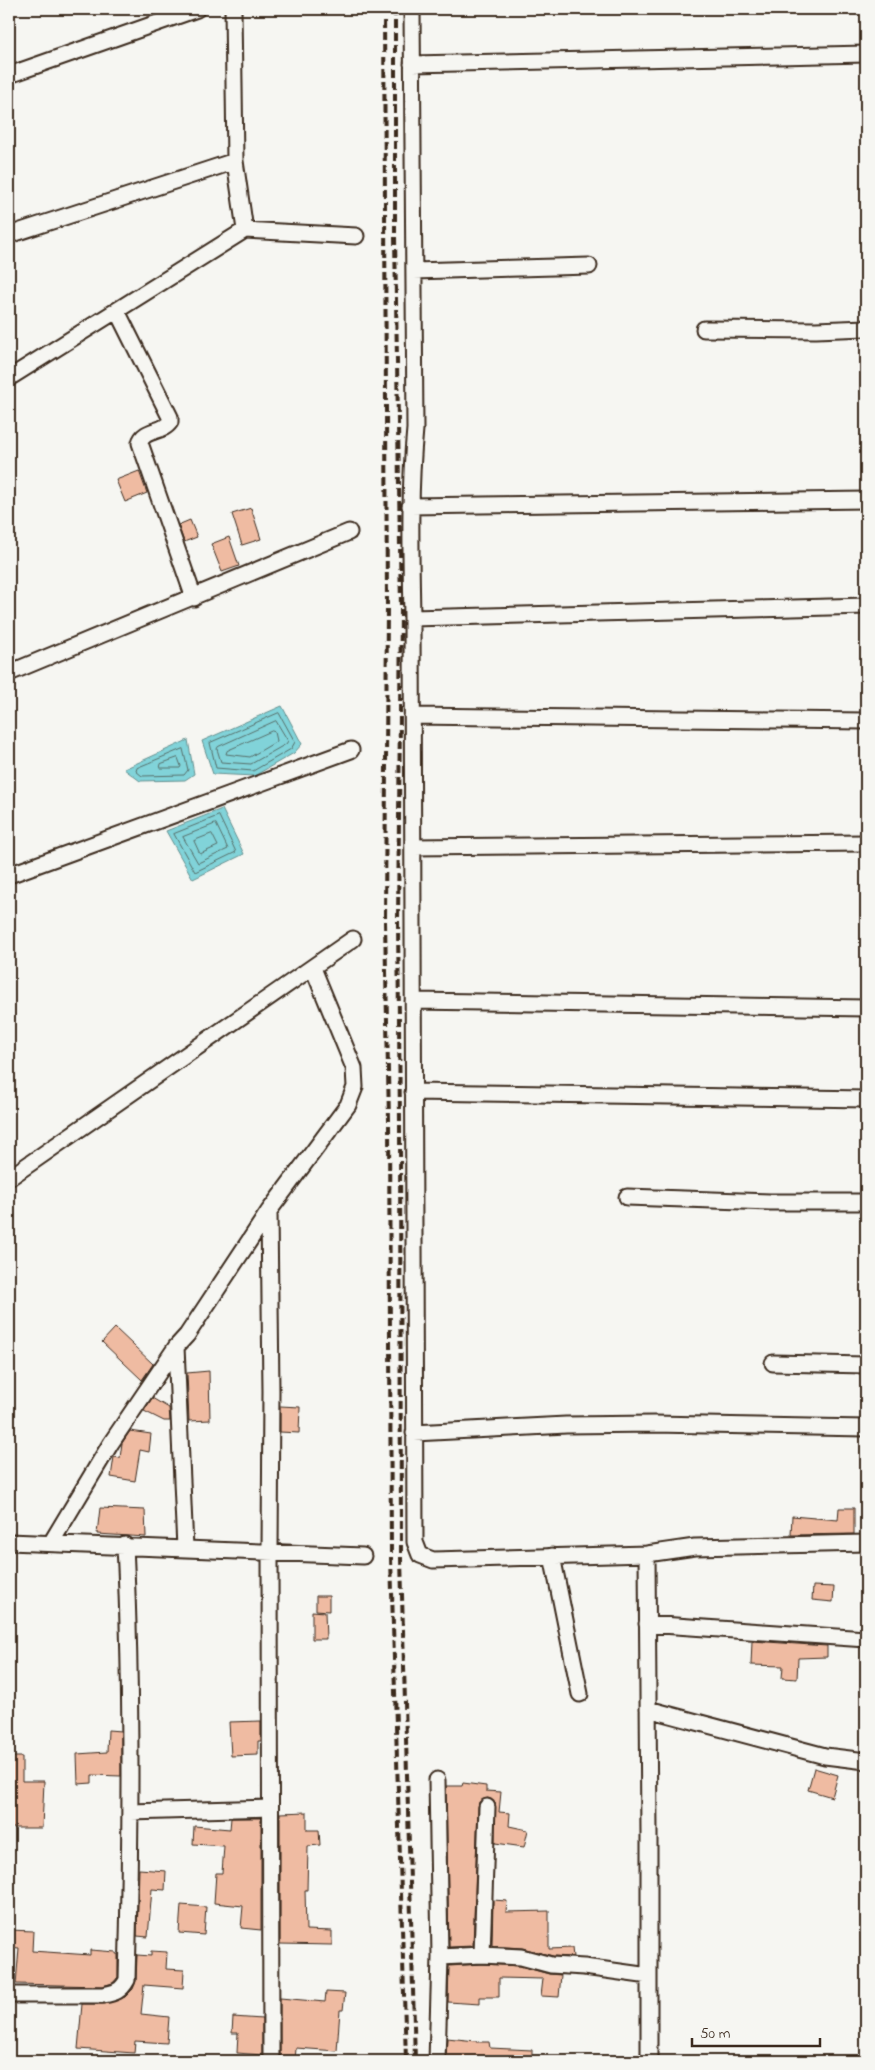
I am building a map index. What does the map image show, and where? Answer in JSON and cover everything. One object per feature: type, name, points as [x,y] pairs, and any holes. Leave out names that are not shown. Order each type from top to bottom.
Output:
[{"type":"street","points":[[9,75],[197,9]]},
{"type":"street","points":[[233,9],[235,161],[245,230]]},
{"type":"street","points":[[412,9],[415,428],[410,506],[415,1542],[420,1555],[432,1560],[646,1554],[695,1548],[866,1544]]},
{"type":"street","points":[[412,64],[866,54]]},
{"type":"street","points":[[9,235],[235,161]]},
{"type":"street","points":[[9,378],[245,230],[356,236]]},
{"type":"street","points":[[414,271],[589,266]]},
{"type":"street","points":[[117,311],[170,418],[168,425],[145,435],[141,438],[140,443],[194,598]]},
{"type":"street","points":[[704,329],[816,330],[866,328]]},
{"type":"street","points":[[410,506],[866,500]]},
{"type":"street","points":[[9,673],[194,598],[349,532]]},
{"type":"street","points":[[412,618],[866,606]]},
{"type":"street","points":[[412,716],[866,721]]},
{"type":"street","points":[[9,875],[351,750]]},
{"type":"street","points":[[412,847],[866,843]]},
{"type":"street","points":[[9,1178],[353,939]]},
{"type":"street","points":[[52,1543],[111,1443],[176,1347],[187,1335],[269,1211],[348,1105],[355,1088],[354,1068],[313,968]]},
{"type":"street","points":[[413,1001],[866,1008]]},
{"type":"street","points":[[413,1092],[866,1099]]},
{"type":"street","points":[[627,1197],[770,1202],[866,1202]]},
{"type":"street","points":[[269,1211],[271,1392],[271,2061]]},
{"type":"street","points":[[176,1347],[185,1548]]},
{"type":"street","points":[[773,1363],[866,1365]]},
{"type":"street","points":[[414,1433],[585,1425],[866,1428]]},
{"type":"street","points":[[9,1542],[125,1545],[363,1556]]},
{"type":"street","points":[[9,1995],[103,1995],[115,1993],[123,1989],[127,1980],[130,1649],[125,1545]]},
{"type":"street","points":[[646,1554],[648,1624],[649,2061]]},
{"type":"street","points":[[552,1556],[580,1694]]},
{"type":"street","points":[[648,1624],[866,1640]]},
{"type":"street","points":[[648,1710],[825,1756],[866,1761]]},
{"type":"street","points":[[437,1780],[440,1958],[437,2061]]},
{"type":"street","points":[[482,1955],[487,1807]]},
{"type":"street","points":[[130,1812],[270,1808]]},
{"type":"street","points":[[440,1958],[482,1955],[521,1957],[551,1966],[584,1967],[649,1976]]},
{"type":"water","points":[[282,706],[302,744],[294,753],[254,776],[213,774],[202,741]]},
{"type":"water","points":[[188,740],[194,774],[185,780],[140,781],[124,769]]},
{"type":"water","points":[[222,809],[244,854],[193,879],[166,831]]},
{"type":"building","points":[[139,471],[147,493],[125,502],[116,480]]},
{"type":"building","points":[[251,508],[261,539],[242,545],[232,514]]},
{"type":"building","points":[[190,520],[197,537],[184,542],[178,525]]},
{"type":"building","points":[[229,537],[239,566],[222,572],[211,544]]},
{"type":"building","points":[[115,1328],[153,1364],[142,1380],[102,1342]]},
{"type":"building","points":[[209,1371],[210,1420],[189,1421],[187,1373]]},
{"type":"building","points":[[152,1398],[169,1408],[170,1421],[164,1421],[144,1411]]},
{"type":"building","points":[[280,1406],[300,1407],[299,1433],[280,1432]]},
{"type":"building","points":[[130,1431],[151,1434],[149,1452],[140,1450],[135,1481],[111,1477],[114,1457],[120,1458],[122,1443]]},
{"type":"building","points":[[100,1508],[145,1510],[146,1537],[97,1534]]},
{"type":"building","points":[[839,1508],[854,1508],[854,1534],[791,1535],[792,1516],[838,1520]]},
{"type":"building","points":[[813,1586],[834,1587],[833,1602],[812,1600]]},
{"type":"building","points":[[316,1596],[329,1596],[329,1611],[316,1610]]},
{"type":"building","points":[[312,1611],[325,1612],[326,1639],[312,1639]]},
{"type":"building","points":[[752,1641],[827,1646],[827,1657],[798,1658],[797,1679],[782,1678],[783,1666],[751,1665]]},
{"type":"building","points":[[261,1721],[261,1741],[258,1741],[258,1755],[231,1756],[229,1722]]},
{"type":"building","points":[[108,1730],[121,1731],[121,1776],[92,1775],[92,1783],[78,1784],[77,1754],[107,1752]]},
{"type":"building","points":[[9,1757],[22,1757],[22,1781],[44,1781],[42,1828],[9,1828]]},
{"type":"building","points":[[814,1768],[838,1775],[832,1797],[808,1790]]},
{"type":"building","points":[[463,1783],[486,1786],[486,1791],[501,1792],[499,1812],[510,1813],[509,1826],[528,1830],[524,1847],[495,1843],[495,1803],[488,1798],[479,1802],[473,1946],[449,1947],[446,1786],[462,1786]]},
{"type":"building","points":[[307,1812],[307,1830],[319,1830],[320,1845],[308,1846],[307,1890],[305,1890],[306,1930],[332,1931],[332,1945],[280,1944],[280,1813]]},
{"type":"building","points":[[231,1818],[261,1818],[261,1930],[241,1928],[243,1906],[214,1903],[216,1873],[222,1873],[224,1846],[193,1844],[194,1826],[230,1829]]},
{"type":"building","points":[[139,1869],[166,1871],[165,1890],[152,1889],[148,1937],[137,1936]]},
{"type":"building","points":[[493,1900],[507,1901],[506,1912],[549,1911],[549,1949],[572,1948],[573,1957],[553,1956],[522,1948],[492,1946]]},
{"type":"building","points":[[181,1905],[206,1907],[204,1935],[179,1933]]},
{"type":"building","points":[[9,1930],[33,1931],[32,1951],[90,1955],[90,1950],[116,1952],[118,1954],[118,1977],[113,1983],[102,1986],[16,1984],[19,1948],[9,1947]]},
{"type":"building","points":[[151,1951],[167,1952],[166,1969],[184,1970],[183,1988],[144,1985],[141,2014],[169,2017],[167,2043],[135,2041],[134,2053],[78,2049],[82,2004],[105,2004],[125,1997],[133,1989],[136,1981],[137,1955],[151,1956]]},
{"type":"building","points":[[482,1964],[520,1966],[549,1974],[561,1975],[559,1997],[541,1996],[543,1979],[499,1978],[499,1997],[480,1997],[480,2004],[448,2002],[449,1966]]},
{"type":"building","points":[[326,1992],[345,1993],[343,2010],[340,2010],[337,2051],[296,2048],[295,2061],[280,2061],[280,1998],[325,2002]]},
{"type":"building","points":[[233,2017],[262,2019],[262,2055],[237,2053],[238,2033],[232,2033]]},
{"type":"building","points":[[447,2038],[489,2042],[490,2048],[532,2050],[532,2061],[446,2061]]},
{"type":"railway","points":[[384,9],[387,606],[385,922],[389,1120],[391,1558],[406,2061]]},
{"type":"railway","points":[[395,9],[395,237],[401,609],[398,921],[401,1559],[415,2061]]}]
